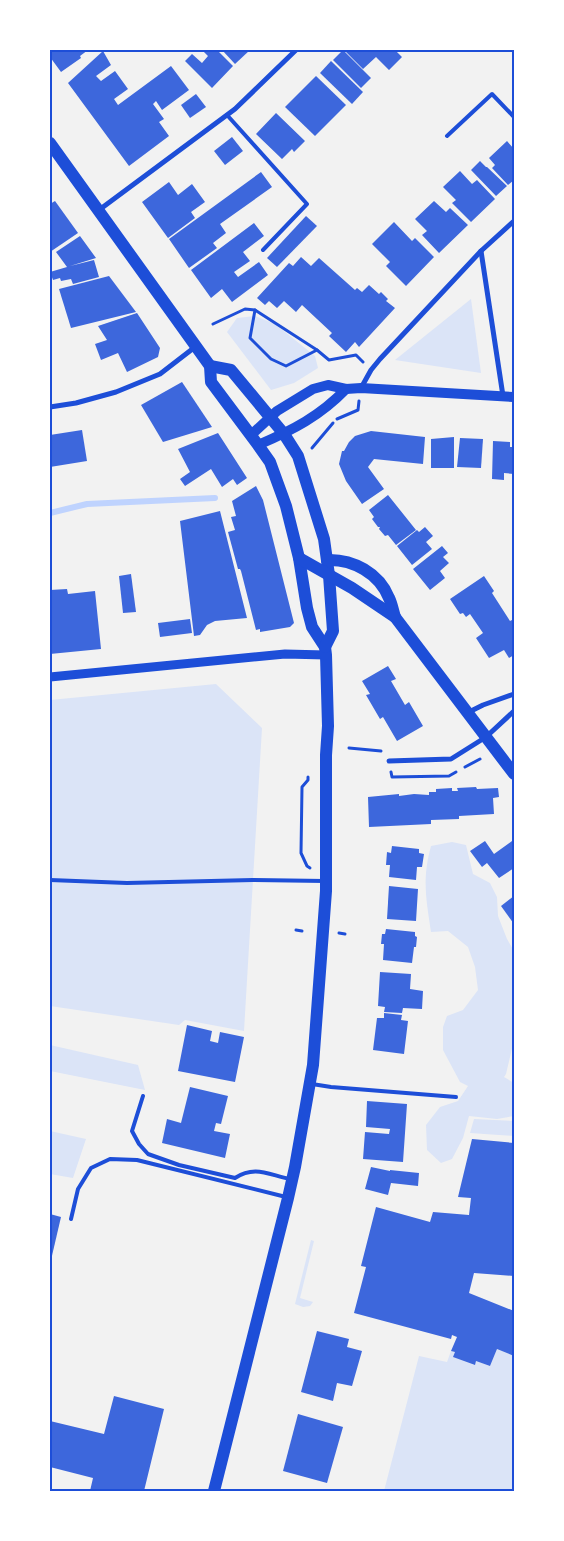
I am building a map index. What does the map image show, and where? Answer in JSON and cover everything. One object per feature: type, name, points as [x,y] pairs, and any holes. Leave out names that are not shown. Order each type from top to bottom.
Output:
[{"type":"main road","points":[[50,143],[210,366],[211,382],[217,392],[270,462],[286,506],[299,558],[312,627],[325,651]]},
{"type":"main road","points":[[210,366],[231,370],[284,434],[298,456],[324,539],[333,631],[325,651],[328,726],[326,755],[327,881],[316,1035],[310,1084],[288,1198],[214,1491]]},
{"type":"main road","points":[[255,440],[270,417],[313,389],[328,385],[346,389],[361,388],[514,397]]},
{"type":"main road","points":[[255,440],[284,434],[319,414],[346,389]]},
{"type":"main road","points":[[299,558],[395,617],[514,774]]},
{"type":"main road","points":[[326,560],[339,560],[354,564],[377,579],[389,597],[395,617]]},
{"type":"street","points":[[99,210],[235,109],[296,50]]},
{"type":"street","points":[[361,388],[371,370],[481,251],[514,221]]},
{"type":"street","points":[[481,251],[503,396]]},
{"type":"street","points":[[50,407],[76,403],[116,392],[160,374],[195,346]]},
{"type":"street","points":[[50,677],[325,651]]},
{"type":"street","points":[[468,713],[483,705],[514,694]]},
{"type":"street","points":[[389,761],[451,759],[486,737],[514,711]]},
{"type":"lane","points":[[447,136],[492,94],[514,117]]},
{"type":"lane","points":[[227,115],[307,204],[263,250]]},
{"type":"lane","points":[[50,880],[127,883],[253,880],[327,881]]},
{"type":"lane","points":[[310,1084],[456,1097]]},
{"type":"lane","points":[[143,1096],[132,1131],[138,1144],[148,1154],[179,1165],[236,1178],[243,1173],[255,1170],[292,1180]]},
{"type":"lane","points":[[71,1219],[78,1189],[91,1168],[110,1159],[137,1160],[288,1198]]},
{"type":"path","points":[[213,324],[245,308],[255,310],[317,350],[329,360],[356,356],[371,370]]},
{"type":"path","points":[[255,310],[250,338],[271,359],[286,366],[317,350]]},
{"type":"path","points":[[312,448],[336,419],[358,410],[361,388]]},
{"type":"path","points":[[349,748],[385,751],[389,761]]},
{"type":"path","points":[[307,866],[301,853],[302,787],[308,780],[308,774]]},
{"type":"path","points":[[296,930],[302,931]]},
{"type":"path","points":[[340,933],[345,934]]},
{"type":"shaded area","points":[[471,299],[481,373],[395,360]]},
{"type":"shaded area","points":[[255,316],[275,324],[315,356],[318,368],[294,383],[271,390],[227,332],[237,318]]},
{"type":"shaded area","points":[[216,684],[262,728],[244,1031],[185,1020],[179,1025],[50,1006],[50,700]]},
{"type":"shaded area","points":[[452,842],[466,845],[473,874],[490,883],[497,897],[498,916],[514,951],[514,1040],[504,1077],[514,1083],[514,1116],[497,1119],[469,1116],[463,1138],[452,1159],[441,1163],[427,1150],[426,1125],[440,1107],[458,1101],[468,1086],[460,1082],[443,1050],[443,1027],[447,1016],[463,1010],[478,990],[475,967],[468,947],[448,931],[431,932],[426,889],[428,858],[431,846]]},
{"type":"shaded area","points":[[50,1045],[138,1065],[145,1090],[50,1071]]},
{"type":"shaded area","points":[[474,1119],[514,1121],[514,1136],[470,1133]]},
{"type":"shaded area","points":[[50,1131],[86,1139],[73,1178],[50,1174]]},
{"type":"shaded area","points":[[311,1240],[314,1241],[300,1298],[313,1302],[310,1306],[303,1307],[295,1304]]},
{"type":"shaded area","points":[[497,1349],[514,1356],[514,1491],[384,1491],[419,1356],[447,1362],[451,1351],[455,1352],[454,1357],[474,1365],[476,1361],[490,1366]]},
{"type":"building","points":[[50,50],[88,50],[80,56],[81,58],[61,72],[50,57]]},
{"type":"building","points":[[202,50],[217,50],[233,66],[212,88],[185,61],[192,54],[202,63],[208,56]]},
{"type":"building","points":[[222,50],[250,50],[235,64]]},
{"type":"building","points":[[343,50],[371,78],[361,88],[333,60]]},
{"type":"building","points":[[344,50],[395,50],[402,57],[389,70],[376,57],[363,69]]},
{"type":"building","points":[[103,51],[111,65],[96,76],[101,81],[115,71],[128,89],[114,99],[118,105],[171,66],[189,90],[162,110],[156,101],[153,104],[164,119],[159,122],[169,136],[129,166],[68,83]]},
{"type":"building","points":[[331,61],[363,92],[352,104],[320,73]]},
{"type":"building","points":[[316,76],[346,105],[315,136],[285,107]]},
{"type":"building","points":[[196,94],[206,107],[190,118],[181,105]]},
{"type":"building","points":[[276,113],[305,141],[294,152],[292,149],[282,159],[256,134]]},
{"type":"building","points":[[232,137],[243,151],[225,165],[214,151]]},
{"type":"building","points":[[507,141],[514,149],[514,180],[508,185],[492,168],[495,165],[489,158]]},
{"type":"building","points":[[480,161],[507,186],[496,196],[471,170]]},
{"type":"building","points":[[460,171],[472,184],[477,180],[495,199],[471,222],[452,203],[456,200],[443,187]]},
{"type":"building","points":[[261,172],[272,187],[220,224],[226,233],[213,243],[217,248],[189,268],[169,239]]},
{"type":"building","points":[[169,182],[178,195],[192,184],[205,202],[191,212],[195,218],[168,238],[142,202]]},
{"type":"building","points":[[55,201],[78,233],[50,252],[50,204]]},
{"type":"building","points":[[434,201],[446,212],[450,208],[468,225],[439,253],[422,235],[427,231],[415,219]]},
{"type":"building","points":[[306,216],[317,226],[277,267],[267,258]]},
{"type":"building","points":[[394,222],[412,241],[415,238],[434,257],[406,286],[386,266],[390,262],[372,244]]},
{"type":"building","points":[[254,223],[264,236],[243,252],[250,261],[234,272],[238,277],[259,262],[268,275],[232,302],[222,289],[211,298],[191,270]]},
{"type":"building","points":[[80,236],[96,258],[70,266],[94,260],[99,277],[73,284],[71,279],[61,281],[60,278],[53,280],[50,272],[67,267],[56,252]]},
{"type":"building","points":[[301,257],[311,266],[319,258],[355,290],[357,288],[362,292],[369,285],[379,294],[381,292],[388,299],[386,301],[395,308],[359,347],[355,342],[346,352],[329,336],[332,333],[302,305],[296,312],[284,301],[277,308],[269,301],[265,305],[257,298],[289,263],[293,266]]},
{"type":"building","points":[[109,276],[136,312],[71,328],[59,289]]},
{"type":"building","points":[[137,313],[160,348],[158,357],[127,372],[118,353],[101,360],[95,344],[107,340],[98,326]]},
{"type":"building","points":[[182,382],[212,427],[163,442],[141,405]]},
{"type":"building","points":[[82,430],[87,461],[50,467],[50,435]]},
{"type":"building","points":[[371,431],[425,437],[423,464],[374,459],[368,467],[384,489],[362,504],[346,481],[339,464],[342,451],[344,451],[349,442],[355,436]]},
{"type":"building","points":[[218,433],[247,478],[237,485],[233,479],[222,487],[211,469],[185,486],[180,479],[190,472],[178,449]]},
{"type":"building","points":[[454,437],[454,468],[431,468],[431,439]]},
{"type":"building","points":[[460,438],[483,439],[481,468],[457,467]]},
{"type":"building","points":[[493,441],[510,442],[510,447],[514,447],[514,474],[504,473],[504,480],[492,479]]},
{"type":"building","points":[[256,486],[263,500],[294,623],[290,627],[260,632],[260,629],[256,630],[241,571],[238,569],[228,532],[235,530],[231,517],[236,516],[232,501]]},
{"type":"building","points":[[388,495],[416,530],[396,545],[388,535],[385,536],[379,529],[380,527],[372,519],[374,517],[369,510]]},
{"type":"building","points":[[220,511],[247,618],[215,621],[207,625],[200,635],[194,636],[180,521]]},
{"type":"building","points":[[425,527],[433,536],[426,542],[432,549],[412,565],[397,546],[417,530],[419,532]]},
{"type":"building","points":[[442,546],[448,553],[443,557],[449,563],[440,571],[445,578],[430,590],[413,569]]},
{"type":"building","points":[[131,574],[136,612],[123,613],[119,576]]},
{"type":"building","points":[[484,576],[494,591],[492,593],[510,621],[512,620],[514,624],[514,655],[509,658],[504,650],[489,658],[476,638],[483,633],[470,614],[466,617],[463,613],[460,614],[450,599]]},
{"type":"building","points":[[67,589],[68,594],[95,591],[101,649],[50,654],[50,590]]},
{"type":"building","points":[[190,619],[192,633],[160,637],[158,623]]},
{"type":"building","points":[[388,666],[396,679],[391,681],[405,705],[409,702],[423,726],[397,741],[383,717],[380,719],[366,695],[370,694],[362,681]]},
{"type":"building","points":[[476,787],[477,789],[498,788],[499,797],[493,798],[494,814],[459,816],[459,819],[431,820],[431,824],[369,827],[368,797],[399,794],[399,796],[429,795],[429,792],[436,792],[436,789],[452,788],[452,791],[458,791],[457,788]]},
{"type":"building","points":[[485,841],[494,854],[512,841],[514,844],[514,868],[499,878],[487,863],[482,867],[470,851]]},
{"type":"building","points":[[392,846],[419,849],[419,853],[424,854],[422,867],[417,867],[416,880],[389,877],[390,865],[386,865],[387,852],[391,853]]},
{"type":"building","points":[[389,886],[418,889],[416,921],[387,919]]},
{"type":"building","points":[[514,896],[514,924],[501,906]]},
{"type":"building","points":[[386,929],[415,932],[417,937],[412,963],[383,960],[384,944],[381,944],[382,934],[385,934]]},
{"type":"building","points":[[380,972],[411,974],[410,989],[423,991],[422,1009],[403,1008],[402,1013],[384,1012],[385,1007],[378,1006]]},
{"type":"building","points":[[384,1013],[402,1015],[401,1020],[408,1021],[404,1054],[373,1050],[377,1018],[384,1018]]},
{"type":"building","points":[[187,1025],[212,1031],[210,1041],[218,1043],[220,1032],[244,1037],[235,1082],[178,1071]]},
{"type":"building","points":[[190,1087],[228,1096],[221,1124],[216,1123],[214,1131],[230,1134],[225,1158],[162,1143],[167,1119],[181,1123]]},
{"type":"building","points":[[367,1101],[407,1104],[403,1162],[363,1159],[365,1132],[389,1134],[390,1129],[366,1127]]},
{"type":"building","points":[[472,1139],[514,1143],[514,1276],[474,1273],[469,1293],[514,1311],[514,1356],[497,1349],[490,1366],[476,1361],[475,1365],[453,1357],[455,1352],[451,1351],[457,1337],[452,1335],[451,1339],[354,1313],[366,1267],[361,1266],[376,1207],[430,1222],[433,1212],[469,1215],[471,1198],[458,1197]]},
{"type":"building","points":[[371,1167],[390,1171],[419,1173],[418,1186],[391,1183],[388,1195],[365,1189]]},
{"type":"building","points":[[50,1214],[61,1217],[51,1260],[50,1260]]},
{"type":"building","points":[[317,1331],[349,1339],[347,1347],[362,1351],[352,1386],[337,1383],[333,1401],[301,1392]]},
{"type":"building","points":[[114,1396],[164,1409],[144,1491],[90,1491],[93,1478],[50,1467],[50,1421],[104,1434]]},
{"type":"building","points":[[298,1414],[343,1427],[327,1483],[283,1471]]},
{"type":"waterway","points":[[50,513],[87,504],[215,498]]}]
